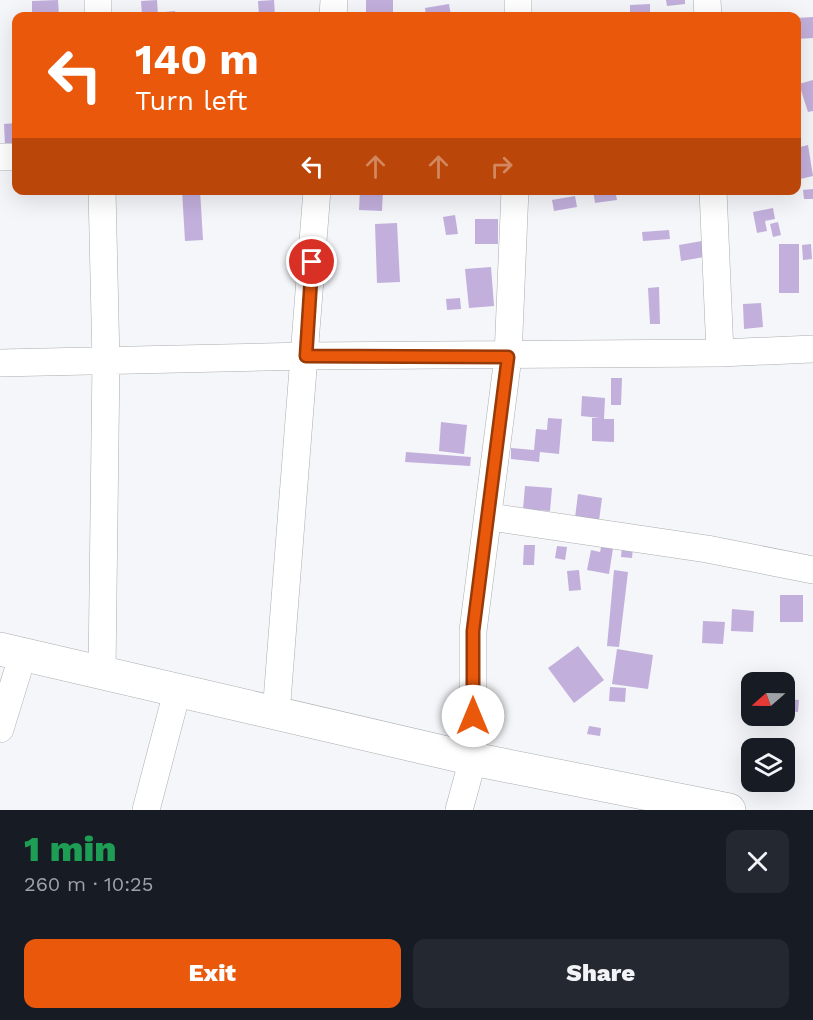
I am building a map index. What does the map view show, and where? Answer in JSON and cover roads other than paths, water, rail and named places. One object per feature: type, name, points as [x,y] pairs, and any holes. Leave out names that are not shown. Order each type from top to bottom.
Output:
[{"type":"main road","points":[[12,652],[102,671],[177,692],[473,759],[729,810]]},
{"type":"street","points":[[102,195],[106,361],[102,671]]},
{"type":"street","points":[[276,714],[318,195]]},
{"type":"street","points":[[459,810],[473,759],[473,631],[490,518],[508,357],[515,195]]},
{"type":"street","points":[[713,195],[720,353]]},
{"type":"street","points":[[0,363],[306,356],[508,357],[813,349]]},
{"type":"street","points":[[490,518],[707,549],[813,570]]},
{"type":"street","points":[[0,729],[12,652]]},
{"type":"street","points":[[146,810],[177,692]]}]
